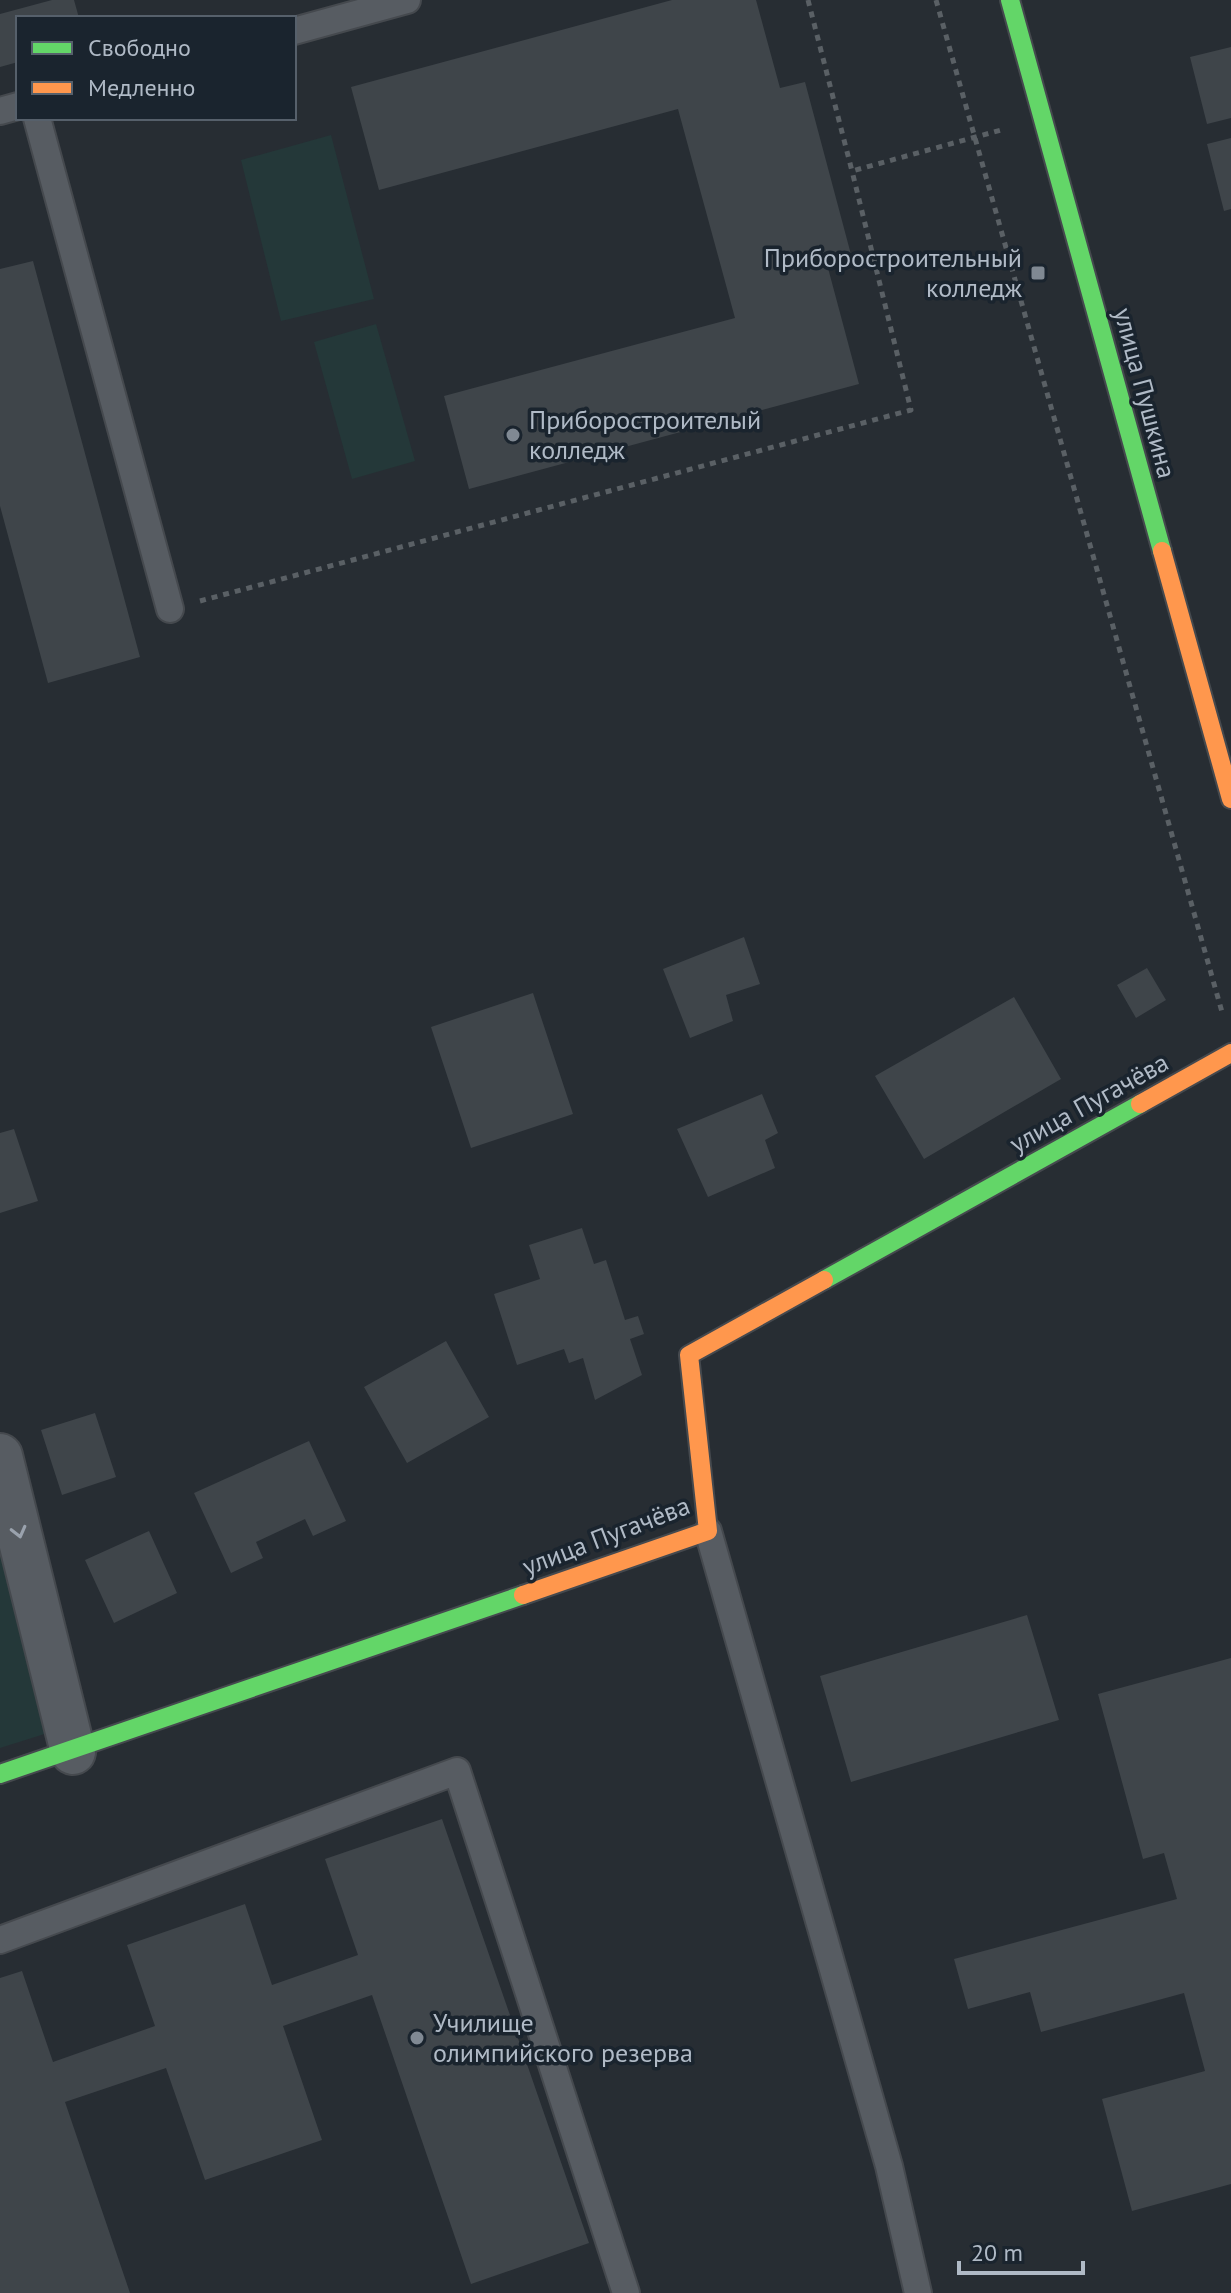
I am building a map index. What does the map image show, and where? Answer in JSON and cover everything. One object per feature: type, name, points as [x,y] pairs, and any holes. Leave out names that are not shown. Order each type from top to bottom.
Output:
[{"type":"street","name":"улица Пушкина","points":[[1010,0],[1231,799]]},
{"type":"street","name":"улица Пугачёва","points":[[0,1774],[73,1752],[708,1531],[689,1355],[1231,1053]]},
{"type":"street","points":[[0,1456],[73,1752]]},
{"type":"lane","points":[[296,30],[407,0]]},
{"type":"lane","points":[[38,120],[170,609]]},
{"type":"lane","points":[[708,1531],[889,2166],[918,2293]]},
{"type":"lane","points":[[0,1940],[457,1771],[626,2293]]},
{"type":"path","points":[[170,609],[911,410],[808,0]]},
{"type":"path","points":[[936,0],[1222,1014]]},
{"type":"path","points":[[852,171],[1043,119]]},
{"type":"green space","points":[[331,135],[374,299],[281,321],[241,160]]},
{"type":"green space","points":[[376,324],[415,461],[352,479],[314,342]]},
{"type":"green space","points":[[0,1506],[54,1731],[0,1748]]},
{"type":"building","points":[[52,0],[74,0],[78,16],[16,16],[16,63],[0,67],[0,14]]},
{"type":"building","points":[[672,0],[756,0],[780,88],[805,82],[853,262],[828,268],[859,384],[469,489],[444,396],[735,318],[678,109],[379,190],[351,87]]},
{"type":"building","points":[[1231,47],[1231,118],[1207,124],[1190,57]]},
{"type":"building","points":[[1231,138],[1231,209],[1224,211],[1207,144]]},
{"type":"building","points":[[33,261],[140,657],[48,683],[0,506],[0,269]]},
{"type":"building","points":[[744,937],[760,984],[726,995],[733,1021],[690,1038],[663,969]]},
{"type":"building","points":[[1147,968],[1166,1000],[1136,1018],[1117,985]]},
{"type":"building","points":[[533,993],[573,1114],[471,1148],[431,1027]]},
{"type":"building","points":[[1014,997],[1061,1079],[924,1159],[875,1076]]},
{"type":"building","points":[[762,1094],[778,1133],[765,1140],[775,1168],[708,1197],[677,1129]]},
{"type":"building","points":[[14,1129],[38,1201],[0,1213],[0,1133]]},
{"type":"building","points":[[582,1228],[594,1264],[606,1260],[625,1320],[638,1316],[644,1334],[630,1339],[642,1375],[595,1400],[583,1358],[569,1363],[564,1349],[517,1365],[494,1294],[540,1279],[529,1245]]},
{"type":"building","points":[[446,1341],[489,1417],[407,1463],[364,1387]]},
{"type":"building","points":[[95,1413],[116,1477],[62,1495],[41,1430]]},
{"type":"building","points":[[309,1441],[346,1521],[313,1536],[305,1519],[256,1542],[263,1558],[231,1573],[194,1493]]},
{"type":"building","points":[[149,1531],[177,1593],[114,1623],[85,1560]]},
{"type":"building","points":[[1027,1615],[1059,1720],[851,1782],[820,1676]]},
{"type":"building","points":[[1231,1658],[1231,2184],[1132,2211],[1102,2099],[1205,2071],[1184,1993],[1041,2032],[1030,1992],[968,2009],[954,1959],[1177,1899],[1164,1853],[1143,1859],[1098,1694]]},
{"type":"building","points":[[442,1819],[589,2243],[471,2284],[372,1995],[283,2026],[322,2140],[205,2180],[166,2068],[65,2102],[130,2293],[0,2293],[0,1978],[22,1971],[53,2062],[155,2026],[127,1945],[245,1904],[272,1985],[358,1955],[325,1859]]},
{"type":"traffic: fast","points":[[1010,0],[1162,551]]},
{"type":"traffic: fast","points":[[824,1280],[1140,1104]]},
{"type":"traffic: fast","points":[[0,1774],[523,1595]]},
{"type":"traffic: slow","points":[[1162,551],[1231,799]]},
{"type":"traffic: slow","points":[[1140,1104],[1231,1053]]},
{"type":"traffic: slow","points":[[523,1595],[708,1531],[689,1355],[824,1280]]},
{"type":"place","name":"Приборостроительный колледж","points":[[1038,273]]},
{"type":"place","name":"Приборостроителый колледж","points":[[513,435]]},
{"type":"place","name":"Училище олимпийского резерва","points":[[417,2038]]}]
